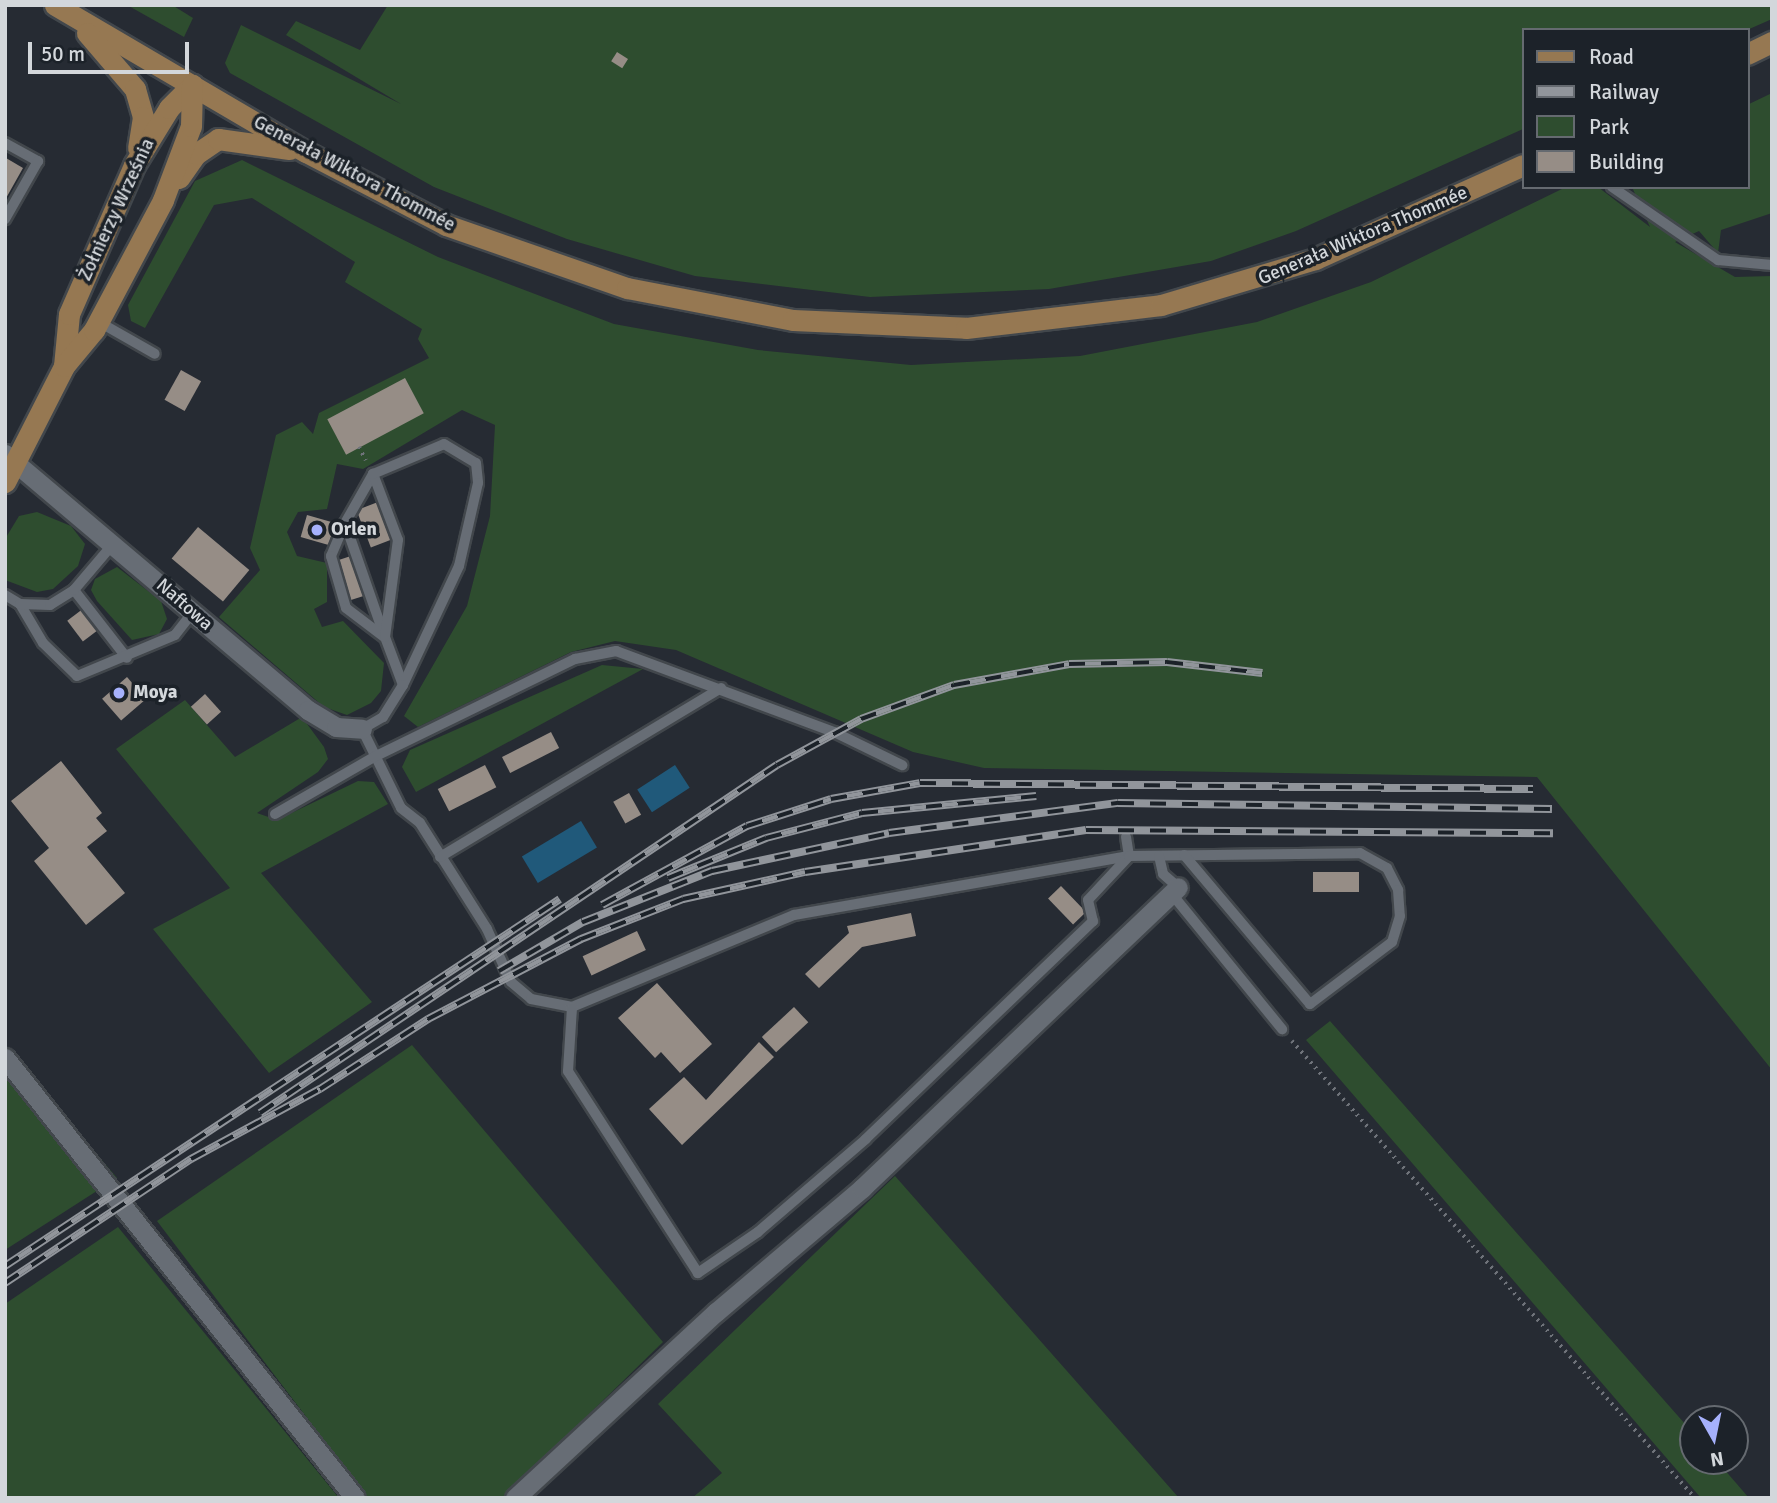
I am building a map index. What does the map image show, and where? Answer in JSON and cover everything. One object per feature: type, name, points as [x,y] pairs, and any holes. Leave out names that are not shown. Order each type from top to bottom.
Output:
[{"type":"main road","name":"Generała Wiktora Thommée","points":[[57,7],[306,152],[481,239],[627,288],[793,320],[920,328],[1064,320],[1213,294],[1365,239],[1522,165]]},
{"type":"main road","points":[[57,7],[120,64],[135,89],[144,117],[134,165]]},
{"type":"main road","points":[[1749,53],[1772,42]]},
{"type":"main road","name":"Żołnierzy Września","points":[[64,366],[69,314],[134,165],[169,108],[192,85]]},
{"type":"main road","name":"Żołnierzy Września","points":[[8,466],[64,366],[98,321],[163,200],[191,126],[192,85]]},
{"type":"main road","points":[[163,200],[196,153],[218,139],[306,152]]},
{"type":"street","name":"Naftowa","points":[[8,466],[113,543],[308,710],[336,727],[362,729]]},
{"type":"street","points":[[515,1498],[716,1312],[872,1179],[1174,890]]},
{"type":"street","points":[[5,1058],[355,1498]]},
{"type":"lane","points":[[5,143],[38,161],[5,219]]},
{"type":"lane","points":[[1615,189],[1718,260],[1772,265]]},
{"type":"lane","points":[[98,321],[155,354]]},
{"type":"lane","points":[[385,637],[346,608],[331,556],[345,523],[373,474],[444,444],[476,463],[478,483],[459,566],[403,685],[383,717],[362,729],[401,808],[420,823],[511,982],[531,999],[572,1007],[793,915],[1129,856],[1159,856],[1184,855],[1360,853],[1387,868],[1398,890],[1392,943],[1310,1004],[1184,855]]},
{"type":"lane","points":[[373,474],[398,540],[385,637]]},
{"type":"lane","points":[[345,523],[403,685]]},
{"type":"lane","points":[[20,604],[50,605],[74,590],[113,543]]},
{"type":"lane","points":[[74,590],[127,658]]},
{"type":"lane","points":[[5,595],[20,604],[43,643],[77,676],[127,658],[175,635],[192,612]]},
{"type":"lane","points":[[275,814],[374,757],[575,659],[615,651],[721,688],[902,765]]},
{"type":"lane","points":[[440,856],[721,688]]},
{"type":"lane","points":[[1126,837],[1129,856]]},
{"type":"lane","points":[[572,1007],[568,1072],[698,1273],[758,1232],[866,1139],[1093,921],[1088,900],[1129,856]]},
{"type":"lane","points":[[1159,856],[1163,874],[1174,890],[1282,1029]]},
{"type":"path","points":[[1282,1029],[1695,1498]]},
{"type":"green space","points":[[127,5],[172,5],[193,18],[184,37]]},
{"type":"green space","points":[[388,5],[1772,5],[1772,19],[1749,29],[1522,28],[1522,129],[1296,231],[1211,261],[1049,289],[870,297],[695,276],[567,239],[434,187],[230,73],[225,63],[241,25],[401,104],[286,35],[296,21],[360,50]]},
{"type":"green space","points":[[1772,93],[1772,213],[1721,230],[1718,253],[1699,231],[1675,242],[1735,277],[1772,276],[1772,1070],[1537,777],[984,768],[913,752],[676,650],[615,641],[571,652],[418,727],[404,716],[467,606],[490,516],[495,425],[462,410],[363,469],[337,464],[327,509],[298,512],[287,532],[297,556],[327,563],[327,602],[314,609],[322,627],[343,621],[384,663],[381,691],[371,703],[347,715],[324,707],[219,617],[260,570],[250,548],[276,435],[302,422],[313,434],[319,413],[429,358],[418,339],[422,329],[345,282],[355,262],[252,198],[214,205],[145,328],[131,321],[128,305],[195,181],[242,160],[438,257],[614,324],[758,350],[911,365],[1080,356],[1257,322],[1371,282],[1562,189],[1601,189],[1650,227],[1633,189],[1749,189],[1749,104]]},
{"type":"green space","points":[[37,512],[71,526],[85,544],[78,566],[53,589],[37,592],[5,580],[5,539],[19,516]]},
{"type":"green space","points":[[117,567],[161,601],[167,619],[159,634],[132,640],[97,601],[91,590],[95,579]]},
{"type":"green space","points":[[602,665],[643,669],[416,792],[402,767],[410,750]]},
{"type":"green space","points":[[185,700],[235,757],[302,717],[324,747],[328,759],[318,772],[257,813],[277,820],[358,781],[374,782],[388,804],[261,873],[372,1002],[269,1073],[153,929],[230,888],[116,749]]},
{"type":"green space","points":[[1330,1021],[1679,1417],[1679,1472],[1306,1040]]},
{"type":"green space","points":[[5,1045],[117,1178],[5,1250]]},
{"type":"green space","points":[[412,1045],[663,1342],[503,1498],[368,1498],[157,1221]]},
{"type":"green space","points":[[895,1176],[1179,1498],[692,1498],[722,1473],[658,1404]]},
{"type":"green space","points":[[118,1227],[339,1498],[5,1498],[5,1304]]},
{"type":"green space","points":[[1681,1475],[1729,1475],[1749,1498],[1701,1498]]},
{"type":"water","points":[[675,765],[690,788],[652,812],[637,790]]},
{"type":"water","points":[[581,821],[597,848],[538,883],[522,857]]},
{"type":"building","points":[[617,52],[628,59],[622,68],[611,61]]},
{"type":"building","points":[[6,158],[23,168],[5,200],[5,161]]},
{"type":"building","points":[[181,370],[201,381],[185,411],[165,400]]},
{"type":"building","points":[[405,378],[424,413],[346,455],[327,419]]},
{"type":"building","points":[[378,502],[392,539],[371,548],[357,510]]},
{"type":"building","name":"Orlen","points":[[307,515],[335,523],[329,545],[301,537]]},
{"type":"building","points":[[198,527],[249,570],[223,601],[172,558]]},
{"type":"building","points":[[360,553],[373,593],[350,600],[337,560]]},
{"type":"building","points":[[84,608],[100,629],[83,641],[67,621]]},
{"type":"building","points":[[127,677],[146,699],[121,721],[102,699]]},
{"type":"building","points":[[205,694],[221,712],[207,725],[191,707]]},
{"type":"building","points":[[551,732],[559,748],[510,773],[502,757]]},
{"type":"building","points":[[61,761],[102,813],[96,818],[107,831],[87,847],[125,893],[86,925],[34,861],[49,848],[11,801]]},
{"type":"building","points":[[485,765],[496,787],[449,811],[438,789]]},
{"type":"building","points":[[629,793],[641,815],[625,824],[613,802]]},
{"type":"building","points":[[1313,872],[1359,872],[1359,892],[1313,892]]},
{"type":"building","points":[[1061,886],[1086,912],[1073,924],[1048,899]]},
{"type":"building","points":[[911,913],[916,936],[862,947],[819,988],[805,974],[849,933],[847,926]]},
{"type":"building","points":[[637,931],[646,950],[591,975],[583,956]]},
{"type":"building","points":[[657,983],[712,1044],[680,1073],[661,1052],[655,1058],[618,1018]]},
{"type":"building","points":[[794,1007],[808,1022],[776,1052],[762,1037]]},
{"type":"building","points":[[759,1042],[774,1057],[682,1145],[649,1109],[684,1077],[706,1100]]},
{"type":"railway","points":[[260,1113],[777,765],[861,719],[954,685],[1069,664],[1167,662],[1262,673]]},
{"type":"railway","points":[[602,905],[747,826],[831,799],[920,783],[1533,789]]},
{"type":"railway","points":[[668,878],[766,838],[862,813],[1036,796]]},
{"type":"railway","points":[[499,971],[583,922],[712,871],[889,833],[1118,803],[1552,809]]},
{"type":"railway","points":[[5,1283],[191,1159],[320,1089],[428,1019],[581,939],[683,899],[805,872],[1086,830],[1553,833]]},
{"type":"railway","points":[[5,1266],[560,899]]},
{"type":"place","name":"Orlen","points":[[317,530]]},
{"type":"place","name":"Moya","points":[[119,693]]}]
